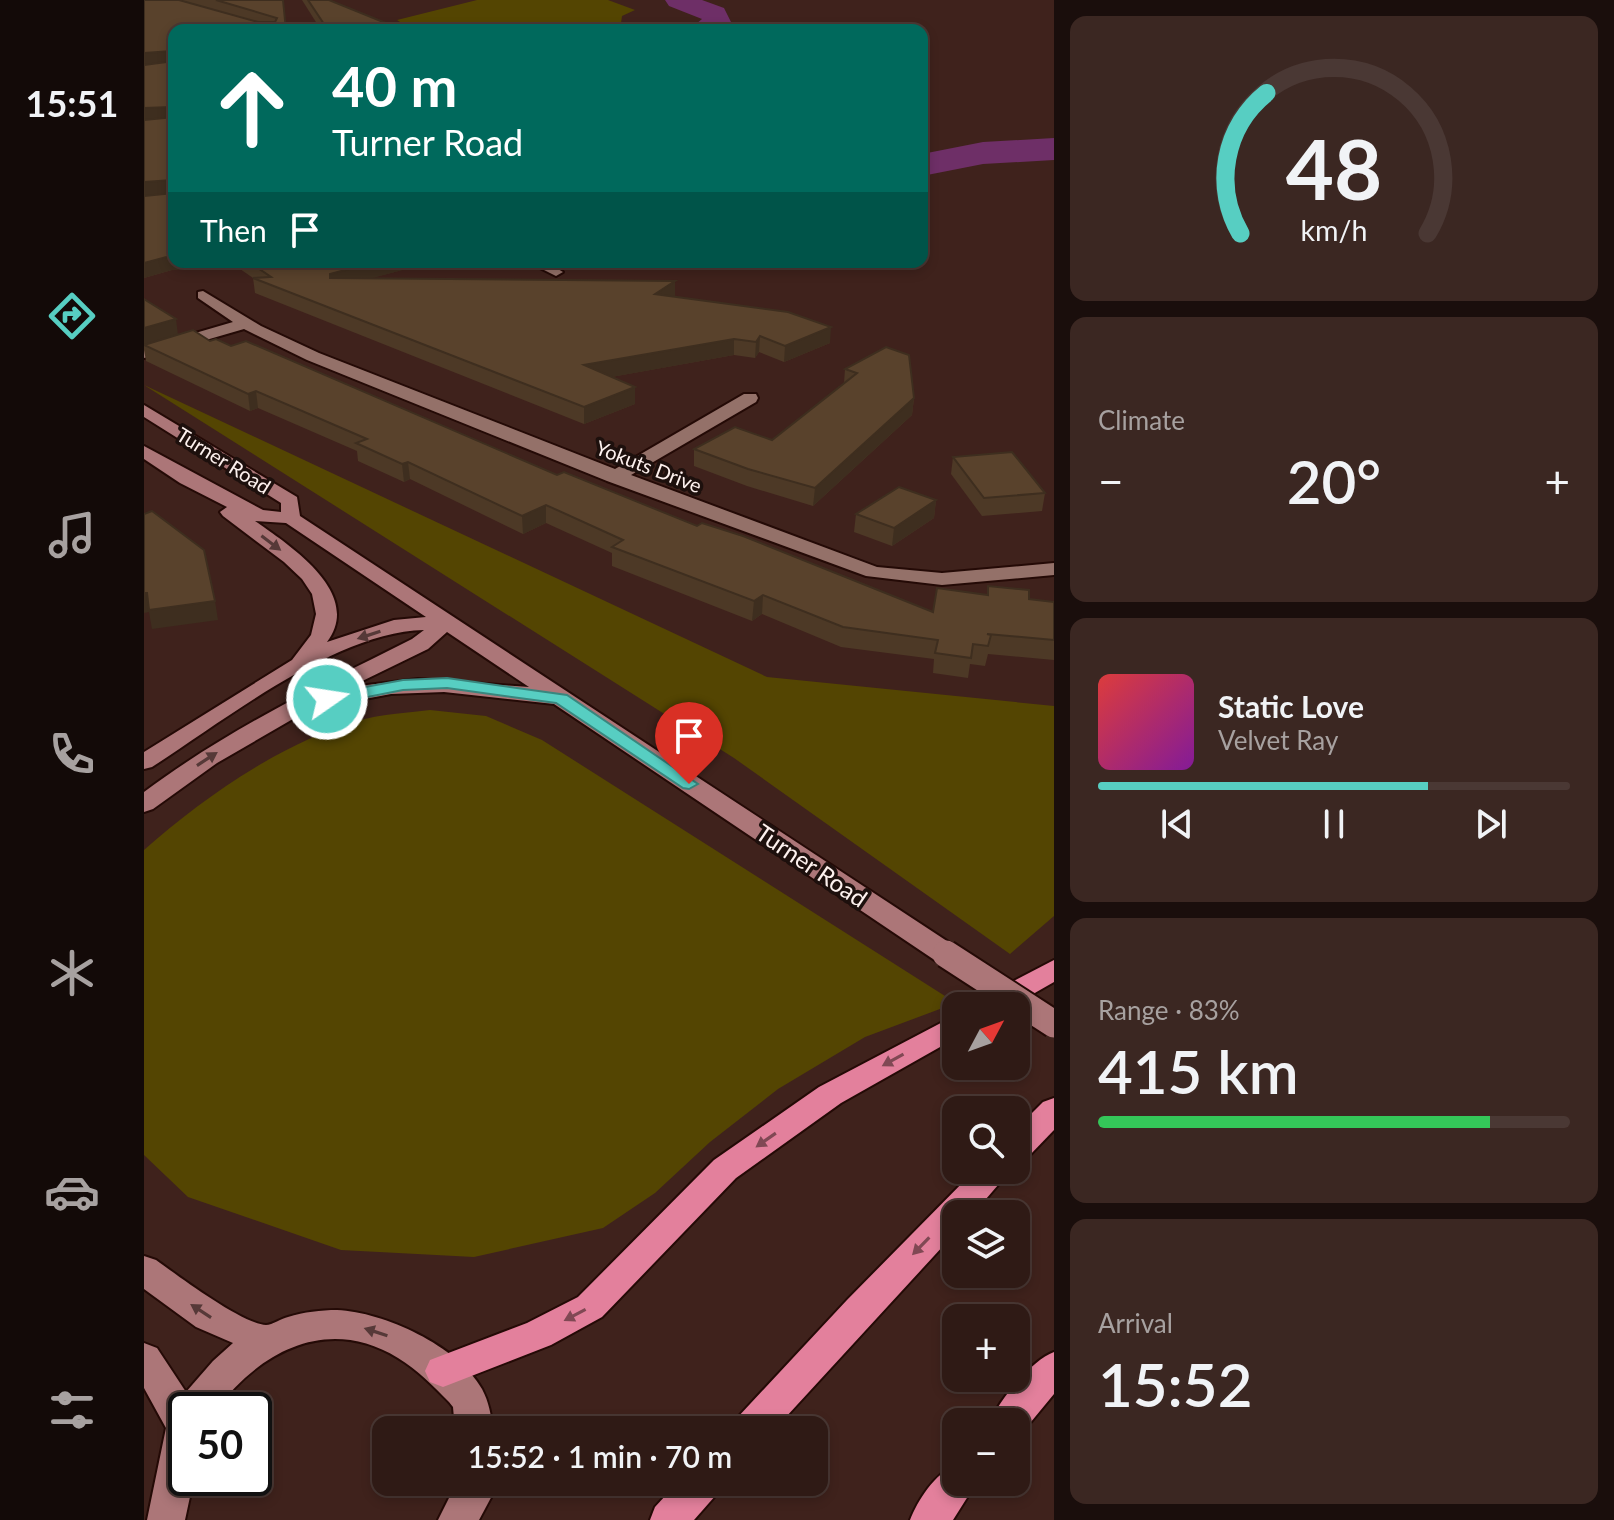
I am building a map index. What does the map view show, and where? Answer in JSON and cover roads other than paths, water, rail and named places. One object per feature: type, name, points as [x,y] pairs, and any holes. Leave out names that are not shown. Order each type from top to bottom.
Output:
[{"type":"highway","points":[[1014,992],[1054,970]]},
{"type":"highway","points":[[443,1371],[539,1334],[590,1307],[725,1169],[830,1095],[942,1033]]},
{"type":"highway","points":[[1030,1135],[1054,1110]]},
{"type":"highway","points":[[763,1416],[859,1310],[981,1184]]},
{"type":"highway","points":[[1020,1408],[1054,1368]]},
{"type":"highway","points":[[669,1520],[690,1496]]},
{"type":"highway","points":[[929,1520],[947,1496]]},
{"type":"main road","name":"Turner Road","points":[[144,410],[290,501],[291,518]]},
{"type":"main road","name":"Turner Road","points":[[144,451],[187,479],[259,516],[291,518],[1054,1024]]},
{"type":"main road","points":[[187,479],[300,566],[326,598],[329,616],[323,634],[290,671]]},
{"type":"main road","points":[[144,762],[290,671],[365,635],[403,625],[445,623]]},
{"type":"main road","points":[[144,804],[176,778],[224,748],[420,644],[445,623]]},
{"type":"main road","points":[[299,707],[371,690],[447,683],[561,698]]},
{"type":"main road","points":[[144,1270],[208,1316],[265,1341]]},
{"type":"main road","points":[[207,1392],[218,1376],[265,1341],[306,1329],[353,1325],[409,1343],[443,1371],[469,1400],[472,1416]]},
{"type":"main road","points":[[144,1359],[168,1393]]},
{"type":"main road","points":[[166,1520],[171,1496]]},
{"type":"main road","points":[[457,1520],[472,1496]]},
{"type":"street","points":[[548,268],[556,272]]},
{"type":"street","name":"Yokuts Drive","points":[[203,295],[244,324],[301,351],[614,477],[873,572],[913,580],[954,581],[1054,569]]},
{"type":"street","points":[[144,353],[244,324]]},
{"type":"street","points":[[614,477],[750,398]]},
{"type":"waterway","points":[[678,0],[714,14],[717,22],[714,24]]},
{"type":"waterway","points":[[928,164],[983,153],[1054,149]]}]
